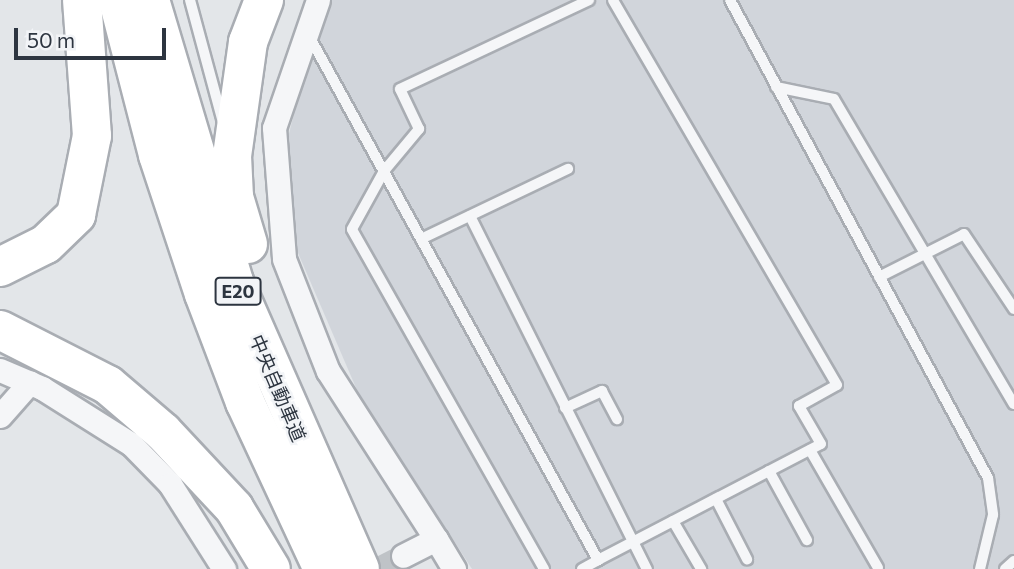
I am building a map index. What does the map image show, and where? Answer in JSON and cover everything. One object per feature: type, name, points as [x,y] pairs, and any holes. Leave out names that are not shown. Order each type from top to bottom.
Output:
[{"type":"highway","points":[[0,267],[46,244],[76,215],[92,136],[82,0]]},
{"type":"highway","name":"中央自動車道","points":[[118,0],[158,155],[204,293],[245,402],[323,569]]},
{"type":"highway","name":"中央自動車道","points":[[150,0],[234,282],[324,497],[360,569]]},
{"type":"highway","points":[[264,0],[248,43],[232,156],[234,197],[324,497]]},
{"type":"highway","points":[[0,330],[108,385],[163,432],[234,508],[271,569]]},
{"type":"street","points":[[317,0],[305,29],[271,153],[284,259],[328,370],[453,569]]},
{"type":"street","points":[[0,370],[30,382],[131,444],[170,484],[224,569]]},
{"type":"street","points":[[0,416],[30,382]]},
{"type":"street","points":[[402,556],[436,539]]},
{"type":"lane","points":[[190,0],[232,156]]},
{"type":"lane","points":[[544,569],[352,229],[384,171],[419,129],[400,89],[589,0]]},
{"type":"lane","points":[[584,569],[821,444],[799,406],[837,385],[613,0]]},
{"type":"lane","points":[[730,0],[988,478],[993,515],[980,569]]},
{"type":"lane","points":[[305,29],[598,561]]},
{"type":"lane","points":[[776,87],[834,99],[923,255],[1014,404]]},
{"type":"lane","points":[[421,239],[568,169]]},
{"type":"lane","points":[[470,216],[646,569]]},
{"type":"lane","points":[[879,277],[964,234],[1014,309]]},
{"type":"lane","points":[[565,408],[602,391],[617,419]]},
{"type":"lane","points":[[810,450],[878,568]]},
{"type":"lane","points":[[769,471],[807,540]]},
{"type":"lane","points":[[716,499],[747,559]]},
{"type":"lane","points":[[673,521],[701,569]]},
{"type":"lane","points":[[1005,569],[1014,561]]},
{"type":"shaded area","points":[[331,0],[1014,0],[1014,569],[472,569],[357,390],[295,246],[284,153],[308,59]]},
{"type":"tunnel","points":[[377,569],[403,556]]}]
